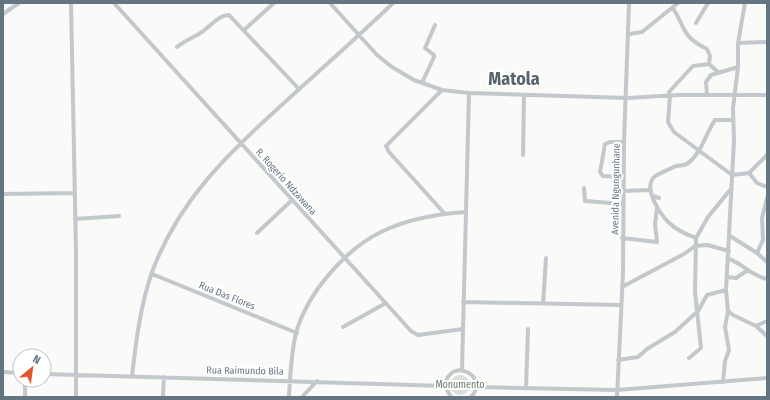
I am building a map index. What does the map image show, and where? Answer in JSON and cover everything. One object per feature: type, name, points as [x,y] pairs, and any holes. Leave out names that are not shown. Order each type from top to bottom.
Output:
[{"type":"street","points":[[3,14],[19,3]]},
{"type":"street","points":[[71,3],[75,193],[76,397]]},
{"type":"street","name":"R. Rogerio Ndzawana","points":[[114,3],[415,334],[463,329]]},
{"type":"street","points":[[244,30],[274,3]]},
{"type":"street","points":[[132,376],[139,321],[152,274],[169,234],[202,183],[240,142],[394,3]]},
{"type":"street","name":"Avenida Ngungunhane","points":[[617,390],[622,287],[624,142],[627,98],[629,3]]},
{"type":"street","points":[[629,34],[642,32],[678,3]]},
{"type":"street","points":[[696,23],[708,3]]},
{"type":"street","points":[[723,382],[725,361],[729,350],[725,327],[728,311],[726,290],[729,259],[734,141],[734,95],[738,68],[738,43],[745,3]]},
{"type":"street","points":[[332,4],[358,35],[392,67],[422,83],[442,90],[469,93],[627,98],[670,93],[767,96]]},
{"type":"street","points":[[673,8],[689,39],[707,49],[710,53],[709,64]]},
{"type":"street","points":[[176,47],[188,38],[198,34],[223,15],[229,15],[299,89]]},
{"type":"street","points":[[422,83],[434,57],[424,48],[435,25]]},
{"type":"street","points":[[738,43],[767,42]]},
{"type":"street","points":[[718,72],[709,64],[693,66],[670,93],[668,116],[671,128],[677,136],[732,175],[748,173],[767,155]]},
{"type":"street","points":[[707,94],[708,78],[718,72],[738,68]]},
{"type":"street","points":[[442,90],[386,146],[388,152],[446,214]]},
{"type":"street","points":[[462,370],[469,93]]},
{"type":"street","points":[[523,155],[524,95]]},
{"type":"street","points":[[696,238],[675,227],[657,208],[650,190],[654,177],[676,166],[688,163],[698,151],[715,120],[733,120]]},
{"type":"street","points":[[624,142],[610,142],[605,144],[600,172],[603,176],[624,177]]},
{"type":"street","points":[[748,173],[757,183],[767,188]]},
{"type":"street","points":[[584,188],[585,201],[624,204]]},
{"type":"street","points":[[624,191],[650,190]]},
{"type":"street","points":[[689,358],[701,348],[695,292],[696,238],[708,217],[731,190]]},
{"type":"street","points":[[3,194],[75,193]]},
{"type":"street","points":[[652,196],[659,198]]},
{"type":"street","points":[[757,253],[763,240],[762,218],[767,198]]},
{"type":"street","points":[[257,233],[292,200]]},
{"type":"street","points":[[622,238],[657,242],[655,224],[657,208]]},
{"type":"street","points":[[288,397],[297,332],[319,288],[345,258],[373,237],[390,228],[418,219],[466,212]]},
{"type":"street","points":[[75,218],[119,216]]},
{"type":"street","points":[[730,236],[757,253],[767,262]]},
{"type":"street","points":[[622,287],[684,254],[695,246],[707,245],[729,251]]},
{"type":"street","points":[[543,304],[546,258]]},
{"type":"street","points":[[729,259],[741,264],[757,277],[767,279]]},
{"type":"street","points":[[727,277],[736,278],[748,270]]},
{"type":"street","name":"Rua Das Flores","points":[[152,274],[297,332]]},
{"type":"street","points":[[618,360],[641,355],[647,349],[674,332],[698,311],[707,295],[726,290]]},
{"type":"street","points":[[463,302],[620,305]]},
{"type":"street","points":[[343,327],[386,303]]},
{"type":"street","points":[[728,311],[756,326],[767,336]]},
{"type":"street","points":[[756,326],[767,321]]},
{"type":"street","points":[[526,388],[528,329]]},
{"type":"street","points":[[449,397],[445,386],[450,374],[462,370],[472,375],[476,387],[471,397]]},
{"type":"street","name":"Rua Raimundo Bila","points":[[52,374],[290,380],[445,386]]},
{"type":"street","points":[[163,397],[164,377]]},
{"type":"street","points":[[476,387],[617,390],[723,382],[765,377]]},
{"type":"street","points":[[302,397],[317,381]]},
{"type":"street","points":[[617,390],[617,397]]},
{"type":"green space","name":"Monumento","points":[[456,375],[464,375],[470,381],[470,389],[464,395],[456,395],[450,389],[450,381]]},
{"type":"district","name":"Matola","points":[[514,79]]}]
